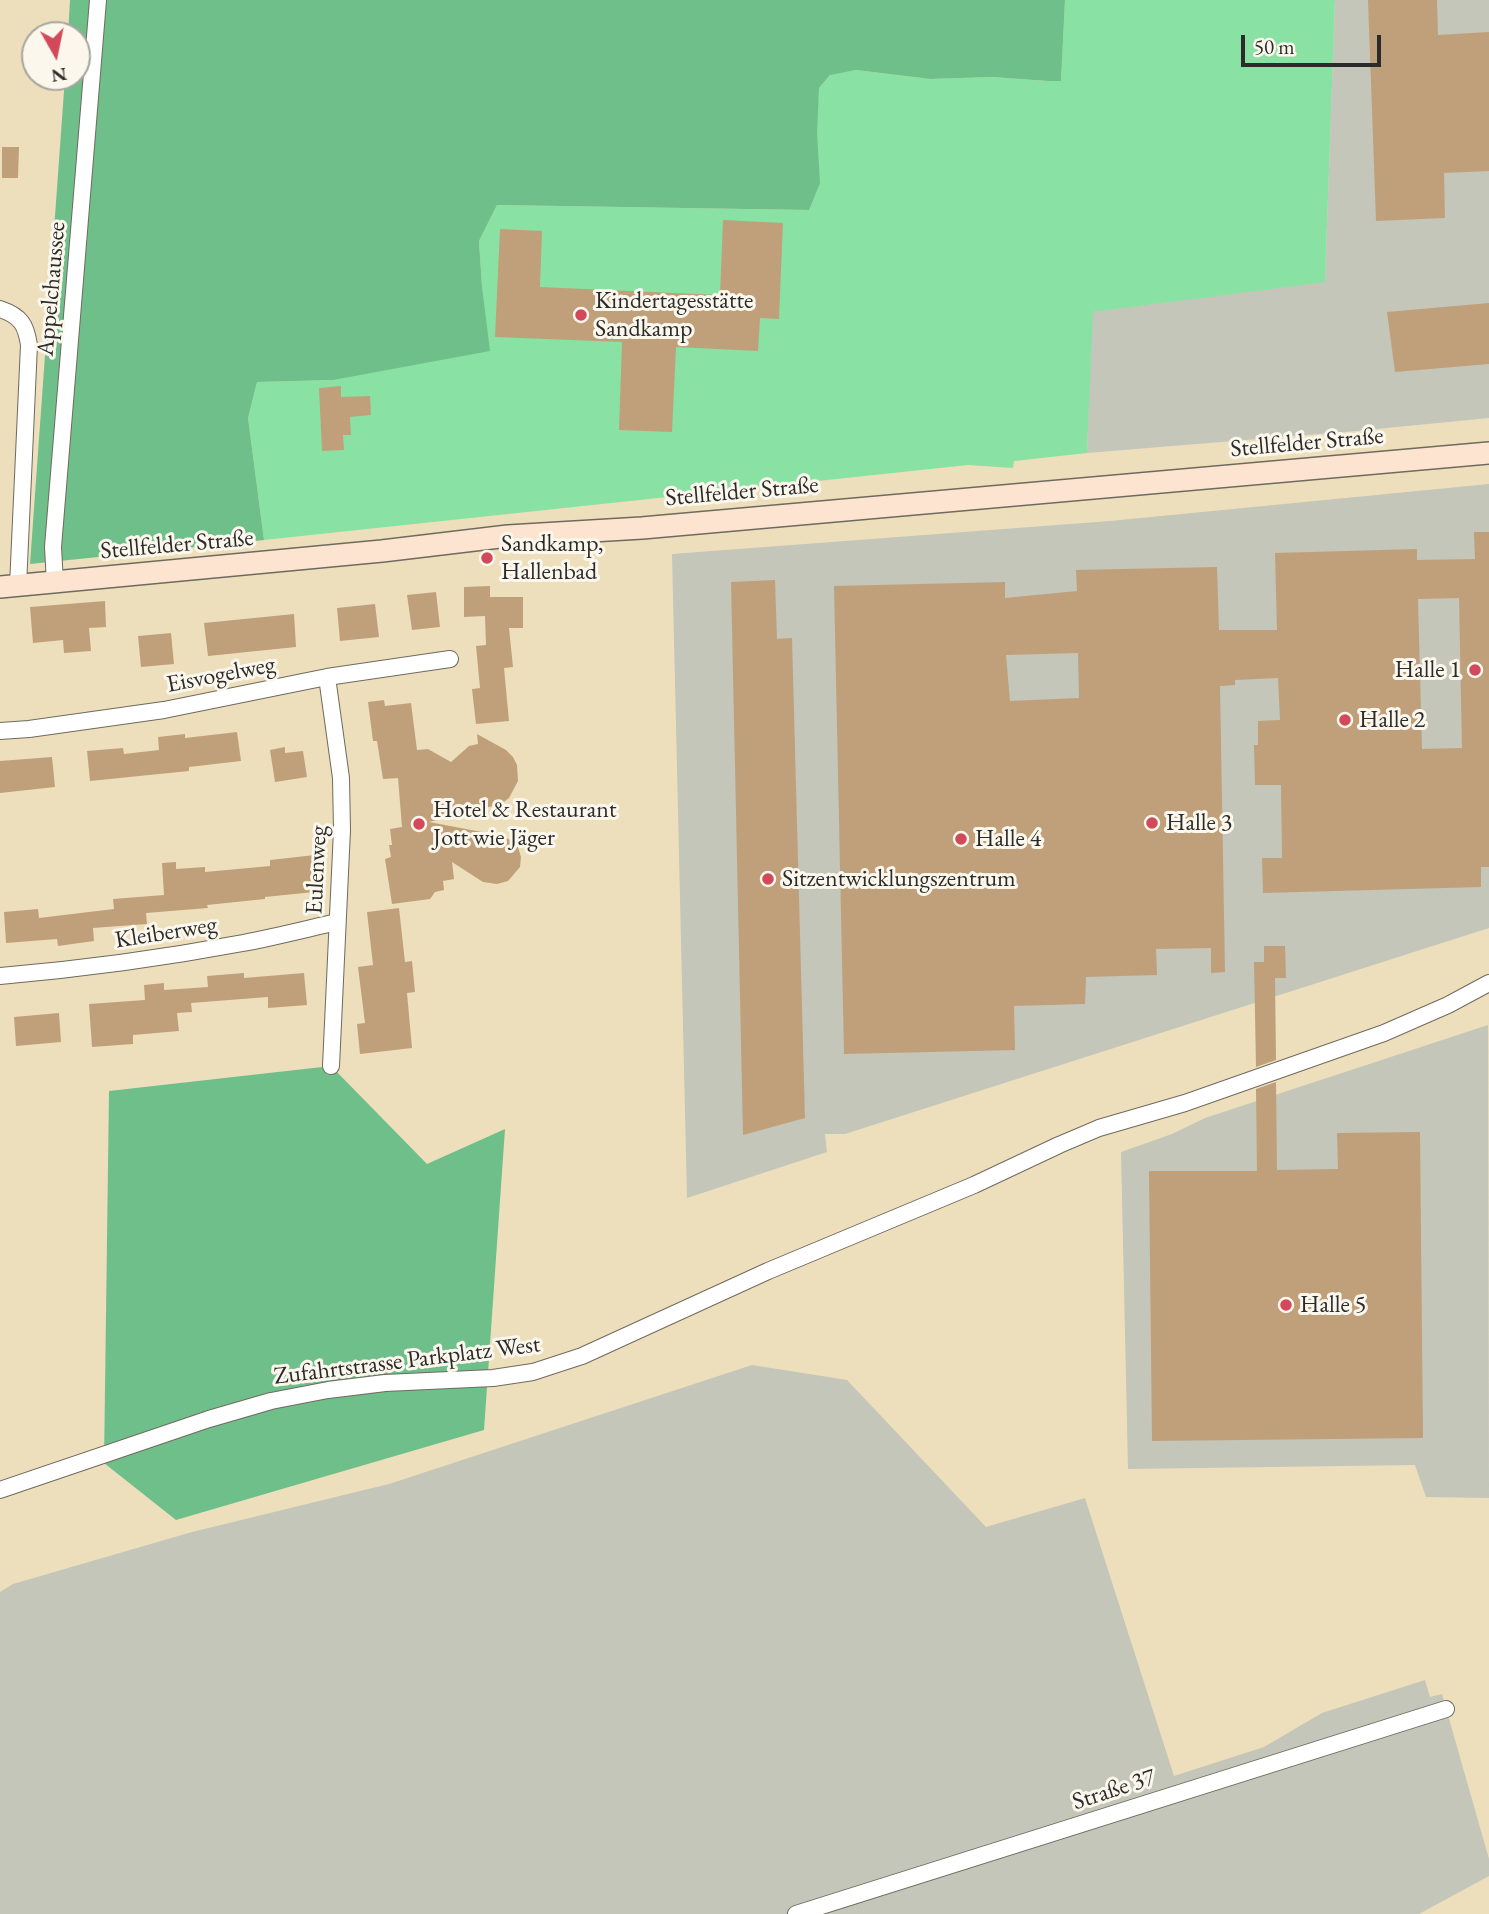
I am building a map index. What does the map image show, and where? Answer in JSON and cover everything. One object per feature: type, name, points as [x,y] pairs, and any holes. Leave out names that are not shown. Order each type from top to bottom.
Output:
[{"type":"street","name":"Appelchaussee","points":[[55,583],[53,547],[98,0]]},
{"type":"street","points":[[0,309],[20,319],[26,328],[29,345],[9,587]]},
{"type":"street","name":"Stellfelder Straße","points":[[9,587],[382,551],[508,536],[642,528],[1489,453]]},
{"type":"street","name":"Eisvogelweg","points":[[0,731],[164,710],[327,677],[450,659]]},
{"type":"street","name":"Eulenweg","points":[[327,677],[341,778],[342,830],[331,1066]]},
{"type":"street","name":"Kleiberweg","points":[[0,976],[161,958],[246,943],[337,922]]},
{"type":"street","name":"Zufahrtstrasse Parkplatz West","points":[[0,1490],[209,1419],[271,1401],[385,1383],[493,1378],[534,1372],[582,1356],[768,1271],[1059,1145],[1384,1033],[1489,984]]},
{"type":"street","name":"Straße 37","points":[[796,1914],[1446,1709]]},
{"type":"shaded area","points":[[1335,0],[1489,0],[1489,418],[1087,453],[1092,312],[1325,281]]},
{"type":"shaded area","points":[[1489,484],[1489,928],[845,1134],[825,1134],[827,1152],[687,1198],[672,554],[1110,521]]},
{"type":"shaded area","points":[[1488,1025],[1489,1498],[1426,1497],[1415,1465],[1128,1469],[1121,1152],[1172,1134],[1205,1118]]},
{"type":"shaded area","points":[[752,1365],[847,1380],[986,1527],[1085,1498],[1174,1776],[1264,1747],[1322,1713],[1425,1680],[1430,1697],[1442,1694],[1489,1859],[1489,1876],[1419,1914],[0,1914],[0,1592],[13,1584],[192,1532],[389,1484]]},
{"type":"green space","points":[[70,0],[1065,0],[1061,81],[992,77],[930,79],[856,70],[830,75],[819,88],[817,133],[820,183],[809,210],[497,205],[479,241],[490,351],[333,380],[257,382],[248,418],[264,540],[30,564],[64,91],[91,91],[91,21],[69,21]]},
{"type":"green space","points":[[1065,0],[1335,0],[1325,282],[1093,312],[1087,453],[1014,461],[1013,468],[968,465],[264,540],[248,418],[257,382],[333,380],[482,287],[479,241],[497,205],[809,210],[819,88],[831,74],[856,70],[930,79],[992,77],[1061,81]]},
{"type":"green space","points":[[331,1066],[427,1164],[505,1129],[484,1430],[176,1520],[104,1463],[109,1091]]},
{"type":"building","points":[[1368,0],[1437,0],[1438,35],[1489,32],[1489,171],[1444,173],[1445,218],[1376,221]]},
{"type":"building","points":[[2,147],[19,147],[18,178],[2,178]]},
{"type":"building","points":[[723,220],[783,223],[779,319],[760,318],[758,351],[676,347],[672,432],[619,430],[622,342],[495,337],[500,229],[542,231],[540,287],[720,295]]},
{"type":"building","points":[[1489,303],[1489,364],[1395,372],[1387,312]]},
{"type":"building","points":[[341,386],[341,397],[370,396],[371,415],[350,417],[351,435],[343,435],[344,450],[322,451],[319,388]]},
{"type":"building","points":[[1474,532],[1489,532],[1489,867],[1481,867],[1481,887],[1263,893],[1262,858],[1282,858],[1281,785],[1255,785],[1254,745],[1258,745],[1258,721],[1280,720],[1278,678],[1235,680],[1235,685],[1220,686],[1225,972],[1211,973],[1211,948],[1156,949],[1157,975],[1086,977],[1085,1004],[1014,1006],[1015,1050],[844,1054],[834,586],[1005,582],[1005,598],[1077,591],[1076,570],[1217,567],[1219,630],[1277,630],[1275,553],[1417,549],[1417,560],[1475,559]],"holes":[[[1459,598],[1462,748],[1422,749],[1418,599]],[[1078,653],[1079,698],[1010,701],[1006,655]]]},
{"type":"building","name":"Sitzentwicklungszentrum","points":[[775,580],[777,639],[792,638],[805,1118],[743,1135],[731,582]]},
{"type":"building","points":[[490,586],[490,597],[523,597],[523,628],[509,628],[513,667],[504,668],[509,721],[476,724],[472,689],[480,688],[476,646],[486,645],[485,616],[464,617],[464,587]]},
{"type":"building","points":[[436,592],[440,627],[412,630],[407,595]]},
{"type":"building","points":[[105,601],[106,627],[89,628],[91,651],[64,653],[63,640],[33,643],[30,607]]},
{"type":"building","points":[[375,604],[379,637],[340,641],[337,608]]},
{"type":"building","points":[[294,614],[296,647],[208,656],[204,623]]},
{"type":"building","points":[[171,633],[174,664],[141,667],[138,636]]},
{"type":"building","name":"Hotel & Restaurant Jott wie Jäger","points":[[384,700],[385,706],[411,703],[417,750],[428,749],[451,762],[469,746],[478,744],[477,734],[506,750],[513,757],[517,765],[518,781],[509,798],[501,804],[429,822],[503,836],[510,840],[518,847],[521,857],[520,867],[508,881],[497,884],[483,882],[452,862],[454,879],[443,881],[444,890],[435,892],[430,899],[392,904],[385,859],[391,857],[390,829],[402,827],[398,778],[383,779],[377,741],[373,741],[368,702]]},
{"type":"building","points":[[237,732],[241,761],[189,767],[189,771],[90,781],[87,751],[123,748],[124,754],[159,750],[158,737],[185,734],[185,738]]},
{"type":"building","points":[[285,747],[285,753],[303,751],[307,777],[275,782],[270,750]]},
{"type":"building","points":[[52,757],[55,787],[0,793],[0,761]]},
{"type":"building","points":[[315,855],[318,881],[313,882],[314,892],[207,905],[208,908],[146,913],[147,924],[93,928],[94,941],[58,946],[57,939],[6,943],[4,912],[38,909],[39,918],[114,909],[113,899],[164,895],[162,863],[176,862],[176,869],[205,867],[205,872],[270,866],[270,860]]},
{"type":"building","points":[[399,908],[405,962],[412,961],[415,992],[407,993],[412,1048],[360,1054],[357,1024],[365,1023],[358,967],[373,965],[367,912]]},
{"type":"building","points":[[1264,946],[1285,946],[1286,978],[1275,978],[1276,1060],[1256,1067],[1254,962],[1264,962]]},
{"type":"building","points":[[244,973],[244,978],[304,973],[307,1005],[268,1008],[268,997],[191,1003],[192,1012],[177,1013],[179,1031],[133,1035],[133,1044],[92,1047],[89,1004],[145,1000],[144,985],[164,983],[164,990],[208,987],[207,976]]},
{"type":"building","points":[[59,1013],[61,1042],[16,1046],[14,1017]]},
{"type":"building","name":"Halle 5","points":[[1276,1082],[1277,1170],[1338,1169],[1337,1133],[1420,1132],[1423,1438],[1152,1441],[1149,1171],[1257,1171],[1256,1089]]},
{"type":"place","name":"Kindertagesstätte Sandkamp","points":[[581,315]]},
{"type":"place","name":"Sandkamp, Hallenbad","points":[[487,558]]},
{"type":"place","name":"Halle 1","points":[[1475,670]]},
{"type":"place","name":"Halle 2","points":[[1345,720]]},
{"type":"place","name":"Halle 3","points":[[1152,823]]},
{"type":"place","name":"Hotel & Restaurant Jott wie Jäger","points":[[419,824]]},
{"type":"place","name":"Halle 4","points":[[961,839]]},
{"type":"place","name":"Sitzentwicklungszentrum","points":[[768,879]]},
{"type":"place","name":"Halle 5","points":[[1286,1305]]}]
